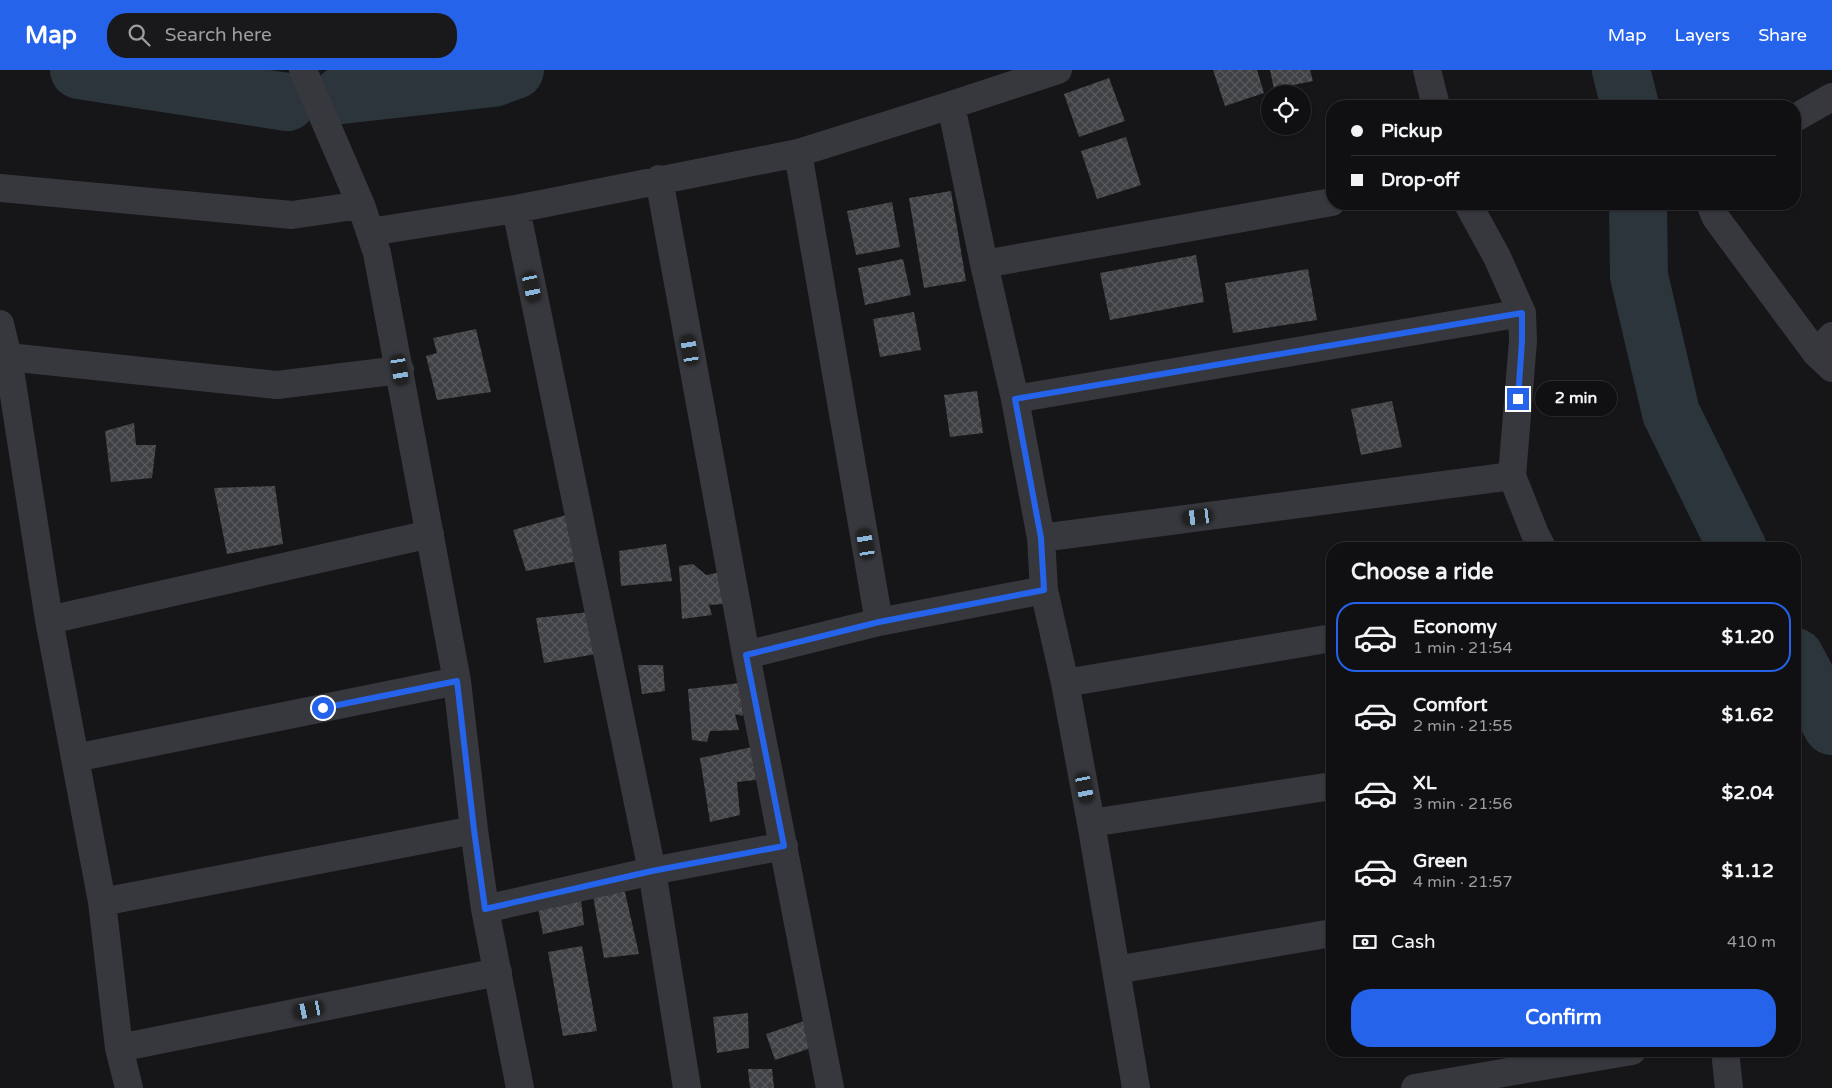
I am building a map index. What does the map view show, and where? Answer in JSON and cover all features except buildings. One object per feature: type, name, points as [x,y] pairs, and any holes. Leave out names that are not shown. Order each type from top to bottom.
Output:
[{"type":"street","points":[[303,70],[361,205],[377,253],[457,681],[485,909],[520,1088]]},
{"type":"street","points":[[370,232],[516,209],[659,179],[798,153],[1058,70]]},
{"type":"street","points":[[1427,70],[1434,100]]},
{"type":"street","points":[[1801,115],[1832,97]]},
{"type":"street","points":[[952,105],[984,264],[1015,399],[1041,538],[1044,590],[1065,683],[1091,823],[1136,1088]]},
{"type":"street","points":[[798,153],[879,622]]},
{"type":"street","points":[[659,179],[746,655],[830,1088]]},
{"type":"street","points":[[0,188],[292,215],[361,205]]},
{"type":"street","points":[[984,264],[1326,203]]},
{"type":"street","points":[[516,209],[652,871],[687,1088]]},
{"type":"street","points":[[1471,210],[1497,257],[1522,313],[1522,341],[1512,476],[1539,542]]},
{"type":"street","points":[[1713,210],[1716,218],[1827,352]]},
{"type":"street","points":[[1015,399],[1522,313]]},
{"type":"street","points":[[0,324],[8,356],[49,620],[102,902],[120,1048],[129,1088]]},
{"type":"street","points":[[8,356],[277,385],[400,370]]},
{"type":"street","points":[[1041,538],[1512,476]]},
{"type":"street","points":[[49,620],[430,534]]},
{"type":"street","points":[[746,655],[879,622],[1044,590]]},
{"type":"street","points":[[1065,683],[1326,639]]},
{"type":"street","points":[[74,758],[457,681]]},
{"type":"street","points":[[1091,823],[1326,787]]},
{"type":"street","points":[[102,902],[474,830]]},
{"type":"street","points":[[485,909],[652,871],[784,846]]},
{"type":"street","points":[[1116,970],[1326,934]]},
{"type":"street","points":[[120,1048],[498,972]]},
{"type":"street","points":[[1415,1088],[1597,1057]]},
{"type":"street","points":[[1726,1057],[1729,1088]]},
{"type":"waterway","points":[[79,70],[287,102]]},
{"type":"waterway","points":[[342,95],[493,78],[515,70]]},
{"type":"waterway","points":[[1621,70],[1628,100]]},
{"type":"waterway","points":[[1638,210],[1639,276],[1671,413],[1735,542]]},
{"type":"waterway","points":[[1801,668],[1832,726]]},
{"type":"route","points":[[323,708],[457,681],[485,909],[652,871],[784,846],[746,655],[879,622],[1044,590],[1041,538],[1015,399],[1522,313],[1518,399]]}]
